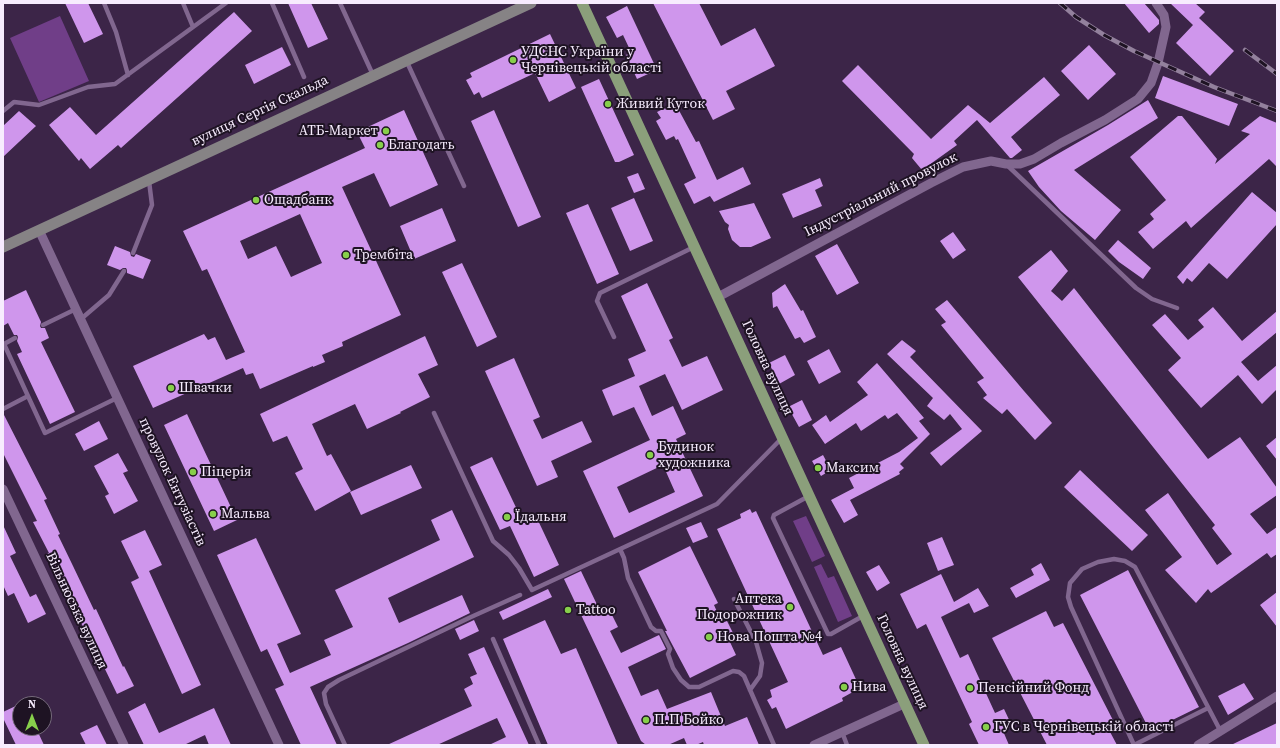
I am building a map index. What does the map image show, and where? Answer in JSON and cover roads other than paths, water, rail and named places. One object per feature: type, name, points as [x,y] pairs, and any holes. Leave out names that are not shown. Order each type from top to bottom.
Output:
[{"type":"main road","name":"вулиця Сергія Скальда","points":[[3,247],[531,3]]},
{"type":"main road","name":"Головна вулиця","points":[[582,3],[924,745]]},
{"type":"street","name":"Індустріальний провулок","points":[[718,297],[963,167],[991,161],[1006,164],[1020,164],[1034,159],[1105,120],[1138,99],[1151,83],[1158,63],[1166,27],[1164,15],[1156,3]]},
{"type":"street","name":"провулок Ентузіастів","points":[[39,230],[82,319],[117,398],[279,745]]},
{"type":"street","name":"Вільнюська вулиця","points":[[3,489],[124,745]]},
{"type":"street","points":[[1198,745],[1277,696]]},
{"type":"street","points":[[814,745],[904,704]]},
{"type":"lane","points":[[104,3],[116,32],[128,75]]},
{"type":"lane","points":[[184,3],[193,27]]},
{"type":"lane","points":[[3,111],[14,102],[39,105],[88,87],[115,84],[226,3]]},
{"type":"lane","points":[[272,3],[304,77]]},
{"type":"lane","points":[[340,3],[373,75]]},
{"type":"lane","points":[[406,60],[464,186]]},
{"type":"lane","points":[[1006,164],[1136,288],[1152,299],[1177,308]]},
{"type":"lane","points":[[133,253],[152,205],[148,179]]},
{"type":"lane","points":[[614,337],[597,301],[600,292],[694,247]]},
{"type":"lane","points":[[82,319],[109,295],[124,271]]},
{"type":"lane","points":[[43,325],[76,309]]},
{"type":"lane","points":[[15,338],[4,344],[46,433],[117,398]]},
{"type":"lane","points":[[3,409],[28,396]]},
{"type":"lane","points":[[434,413],[493,541],[509,555],[519,568],[532,590],[717,504],[782,438]]},
{"type":"lane","points":[[809,496],[774,515],[773,518],[828,634],[831,634],[864,615]]},
{"type":"lane","points":[[620,549],[624,558],[628,578],[651,627],[661,631],[670,649],[668,654],[673,668],[681,680],[689,687],[699,687],[733,671],[739,672],[744,676],[774,745]]},
{"type":"lane","points":[[1208,708],[1134,745],[1071,607],[1068,597],[1070,583],[1082,569],[1098,562],[1114,558],[1125,561],[1135,567],[1221,732]]},
{"type":"lane","points":[[344,745],[326,704],[324,693],[328,687],[339,680],[471,617],[520,596]]},
{"type":"lane","points":[[734,599],[756,642],[762,663],[760,676],[750,690]]},
{"type":"lane","points":[[493,639],[539,745]]},
{"type":"lane","points":[[842,732],[847,745]]},
{"type":"railway","points":[[1060,3],[1076,17],[1104,35],[1134,51],[1214,87],[1277,111]]},
{"type":"railway","points":[[1245,50],[1277,74]]},
{"type":"place","name":"УДСНС України у Чернівецькій області","points":[[513,60]]},
{"type":"place","name":"Живий Куток","points":[[608,104]]},
{"type":"place","name":"АТБ-Маркет","points":[[386,131]]},
{"type":"place","name":"Благодать","points":[[380,145]]},
{"type":"place","name":"Ощадбанк","points":[[256,200]]},
{"type":"place","name":"Трембіта","points":[[346,255]]},
{"type":"place","name":"Швачки","points":[[171,388]]},
{"type":"place","name":"Будинок художника","points":[[650,455]]},
{"type":"place","name":"Максим","points":[[818,468]]},
{"type":"place","name":"Піцерія","points":[[193,472]]},
{"type":"place","name":"Мальва","points":[[213,514]]},
{"type":"place","name":"Їдальня","points":[[507,517]]},
{"type":"place","name":"Аптека Подорожник","points":[[790,607]]},
{"type":"place","name":"Tattoo","points":[[568,610]]},
{"type":"place","name":"Нова Пошта №4","points":[[709,637]]},
{"type":"place","name":"Нива","points":[[844,687]]},
{"type":"place","name":"Пенсійний Фонд","points":[[970,688]]},
{"type":"place","name":"П.П Бойко","points":[[646,720]]},
{"type":"place","name":"ГУС в Чернівецькій області","points":[[986,727]]}]
